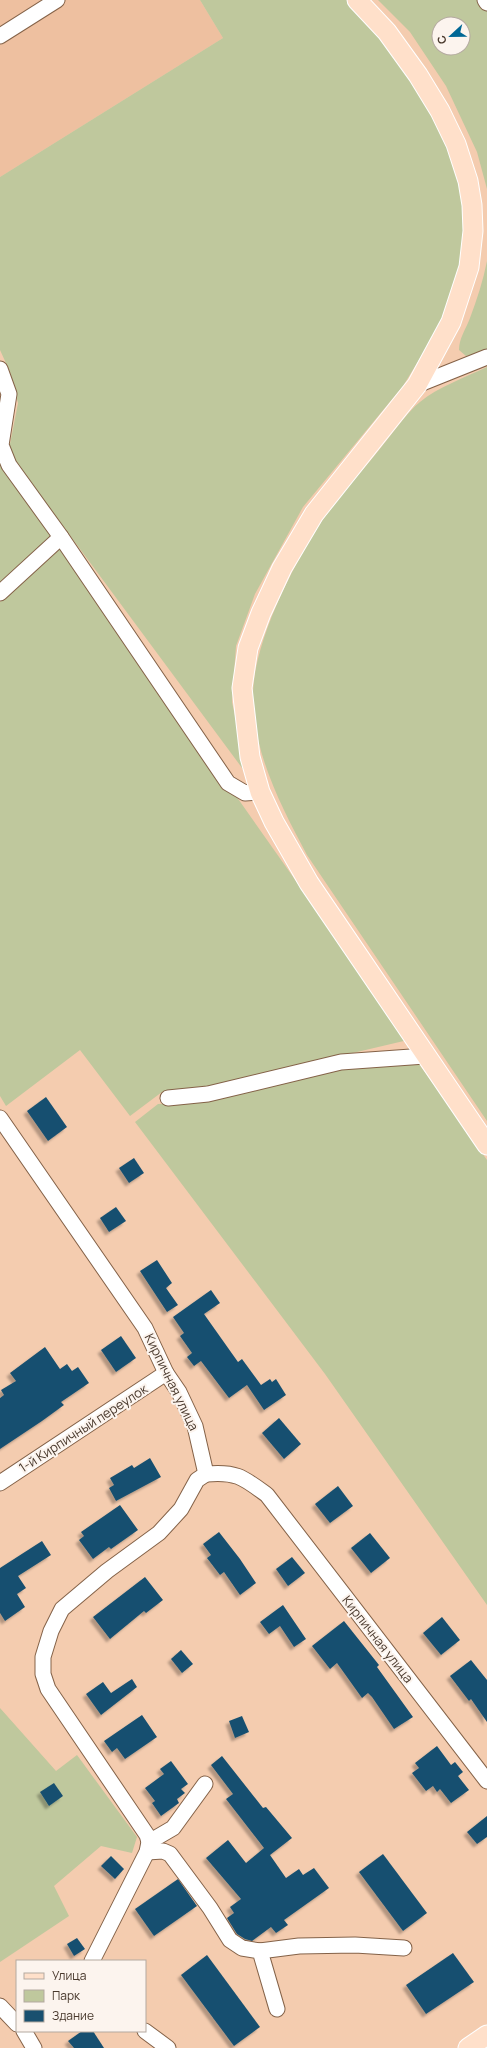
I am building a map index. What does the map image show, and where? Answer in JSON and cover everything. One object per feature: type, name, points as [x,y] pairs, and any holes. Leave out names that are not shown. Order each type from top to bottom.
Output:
[{"type":"main road","points":[[357,0],[387,32],[418,75],[440,111],[456,144],[468,181],[472,205],[473,231],[469,267],[459,301],[441,344],[417,385],[314,514],[282,568],[260,613],[248,648],[242,688],[250,757],[260,792],[274,822],[309,883],[425,1056],[487,1145]]},
{"type":"main road","points":[[468,2048],[487,2035]]},
{"type":"street","points":[[0,36],[57,0]]},
{"type":"street","points":[[417,385],[487,357]]},
{"type":"street","points":[[0,369],[9,394],[2,445],[4,466],[61,537],[228,783],[245,793],[260,792]]},
{"type":"street","points":[[0,593],[61,537]]},
{"type":"street","points":[[168,1098],[208,1094],[341,1062],[425,1056]]},
{"type":"street","name":"Кирпичная улица","points":[[1,1122],[145,1328],[166,1373],[179,1392],[195,1426],[206,1474],[223,1472],[241,1476],[267,1495],[487,1781]]},
{"type":"street","name":"1-й Кирпичный переулок","points":[[0,1483],[166,1373]]},
{"type":"street","points":[[148,1847],[147,1835],[48,1689],[43,1674],[43,1658],[51,1632],[62,1609],[107,1571],[160,1533],[181,1509],[197,1480],[206,1474]]},
{"type":"street","points":[[92,1960],[148,1847],[173,1828],[205,1784]]},
{"type":"street","points":[[148,1847],[170,1854],[210,1908],[230,1940],[242,1948],[260,1952],[298,1946],[355,1945],[404,1948]]},
{"type":"street","points":[[260,1952],[277,2009]]},
{"type":"street","points":[[0,2006],[16,2023]]},
{"type":"street","points":[[25,2032],[34,2048]]},
{"type":"street","points":[[146,2032],[168,2048]]},
{"type":"shaded area","points":[[0,0],[200,0],[223,38],[0,177]]},
{"type":"green space","points":[[200,0],[348,0],[368,17],[421,92],[459,172],[467,238],[449,311],[403,386],[303,507],[255,594],[236,646],[232,702],[248,776],[20,468],[9,449],[18,403],[10,372],[0,350],[0,177],[223,38]]},
{"type":"green space","points":[[378,0],[487,0],[487,189],[477,152],[446,86],[410,32]]},
{"type":"green space","points":[[487,261],[487,352],[466,356],[459,350],[460,341],[470,318],[484,276]]},
{"type":"green space","points":[[487,367],[487,1121],[307,855],[278,798],[263,758],[254,717],[253,696],[255,675],[260,652],[277,604],[300,557],[330,509],[415,406],[444,387]]},
{"type":"green space","points":[[0,458],[54,537],[0,587]]},
{"type":"green space","points":[[60,546],[408,1040],[204,1088],[162,1092],[130,1116],[80,1050],[6,1106],[0,1096],[0,602]]},
{"type":"green space","points":[[412,1054],[487,1160],[487,1605],[325,1374],[135,1122],[158,1104],[177,1103],[272,1085]]},
{"type":"green space","points":[[0,1708],[56,1771],[77,1755],[137,1837],[132,1853],[101,1846],[54,1886],[69,1916],[0,1962]]},
{"type":"building","points":[[46,1097],[67,1127],[48,1141],[27,1111]]},
{"type":"building","points":[[134,1158],[144,1173],[129,1183],[119,1168]]},
{"type":"building","points":[[116,1207],[126,1221],[109,1232],[100,1218]]},
{"type":"building","points":[[157,1260],[172,1283],[166,1288],[178,1305],[167,1312],[140,1271]]},
{"type":"building","points":[[211,1290],[220,1303],[204,1314],[238,1362],[242,1359],[261,1385],[270,1379],[272,1382],[276,1379],[286,1395],[264,1410],[247,1385],[229,1398],[201,1361],[194,1366],[187,1357],[192,1353],[180,1336],[184,1333],[173,1317]]},
{"type":"building","points":[[121,1336],[136,1358],[116,1372],[101,1350]]},
{"type":"building","points":[[45,1347],[60,1369],[67,1364],[72,1371],[78,1367],[89,1383],[61,1402],[64,1405],[0,1449],[0,1398],[4,1395],[1,1390],[16,1381],[10,1373]]},
{"type":"building","points":[[279,1418],[301,1444],[284,1459],[262,1433]]},
{"type":"building","points":[[150,1458],[161,1477],[116,1501],[109,1488],[114,1485],[110,1478],[132,1465],[134,1468]]},
{"type":"building","points":[[338,1486],[353,1506],[330,1523],[315,1504]]},
{"type":"building","points":[[120,1505],[138,1530],[111,1549],[109,1547],[93,1559],[79,1540],[84,1536],[81,1532]]},
{"type":"building","points":[[219,1532],[256,1583],[240,1595],[224,1572],[220,1575],[207,1558],[211,1555],[203,1544]]},
{"type":"building","points":[[370,1533],[390,1558],[371,1573],[351,1548]]},
{"type":"building","points":[[42,1541],[51,1555],[18,1576],[26,1588],[17,1594],[25,1607],[5,1621],[0,1613],[0,1568]]},
{"type":"building","points":[[292,1557],[305,1573],[288,1586],[276,1569]]},
{"type":"building","points":[[145,1577],[163,1600],[146,1613],[144,1611],[110,1639],[93,1617]]},
{"type":"building","points":[[283,1605],[306,1639],[294,1647],[280,1626],[269,1634],[260,1622]]},
{"type":"building","points":[[442,1617],[460,1640],[441,1655],[423,1633]]},
{"type":"building","points":[[344,1621],[379,1665],[377,1667],[413,1717],[394,1729],[372,1697],[368,1693],[362,1698],[337,1663],[330,1669],[312,1646]]},
{"type":"building","points":[[181,1650],[193,1664],[182,1673],[171,1659]]},
{"type":"building","points":[[471,1660],[487,1680],[487,1722],[471,1699],[469,1701],[450,1676]]},
{"type":"building","points":[[132,1679],[137,1687],[101,1715],[86,1694],[103,1682],[111,1693]]},
{"type":"building","points":[[142,1715],[157,1737],[125,1759],[117,1748],[112,1752],[104,1741]]},
{"type":"building","points":[[242,1716],[249,1732],[235,1738],[229,1721]]},
{"type":"building","points":[[437,1746],[451,1765],[455,1762],[463,1772],[458,1776],[469,1790],[451,1803],[440,1789],[437,1792],[433,1786],[426,1791],[412,1773],[419,1768],[415,1763]]},
{"type":"building","points":[[222,1756],[263,1808],[266,1807],[292,1838],[270,1855],[286,1878],[299,1869],[303,1875],[314,1868],[329,1888],[284,1920],[288,1925],[276,1933],[271,1927],[252,1941],[237,1934],[227,1918],[234,1913],[230,1907],[241,1899],[206,1858],[228,1840],[246,1863],[264,1848],[226,1799],[233,1794],[211,1765]]},
{"type":"building","points":[[171,1761],[188,1784],[181,1789],[185,1793],[177,1799],[179,1803],[161,1816],[152,1803],[155,1801],[145,1788],[164,1774],[160,1769]]},
{"type":"building","points":[[54,1783],[63,1796],[49,1806],[40,1792]]},
{"type":"building","points":[[487,1816],[487,1837],[477,1844],[467,1832]]},
{"type":"building","points":[[383,1854],[427,1913],[403,1931],[359,1872]]},
{"type":"building","points":[[111,1856],[124,1869],[115,1879],[101,1866]]},
{"type":"building","points":[[178,1879],[197,1906],[154,1936],[135,1909]]},
{"type":"building","points":[[77,1938],[85,1949],[74,1956],[67,1944]]},
{"type":"building","points":[[453,1953],[474,1982],[426,2014],[406,1985]]},
{"type":"building","points":[[207,1955],[260,2027],[234,2046],[181,1975]]},
{"type":"building","points":[[81,2032],[94,2032],[104,2048],[74,2048],[68,2041]]}]
